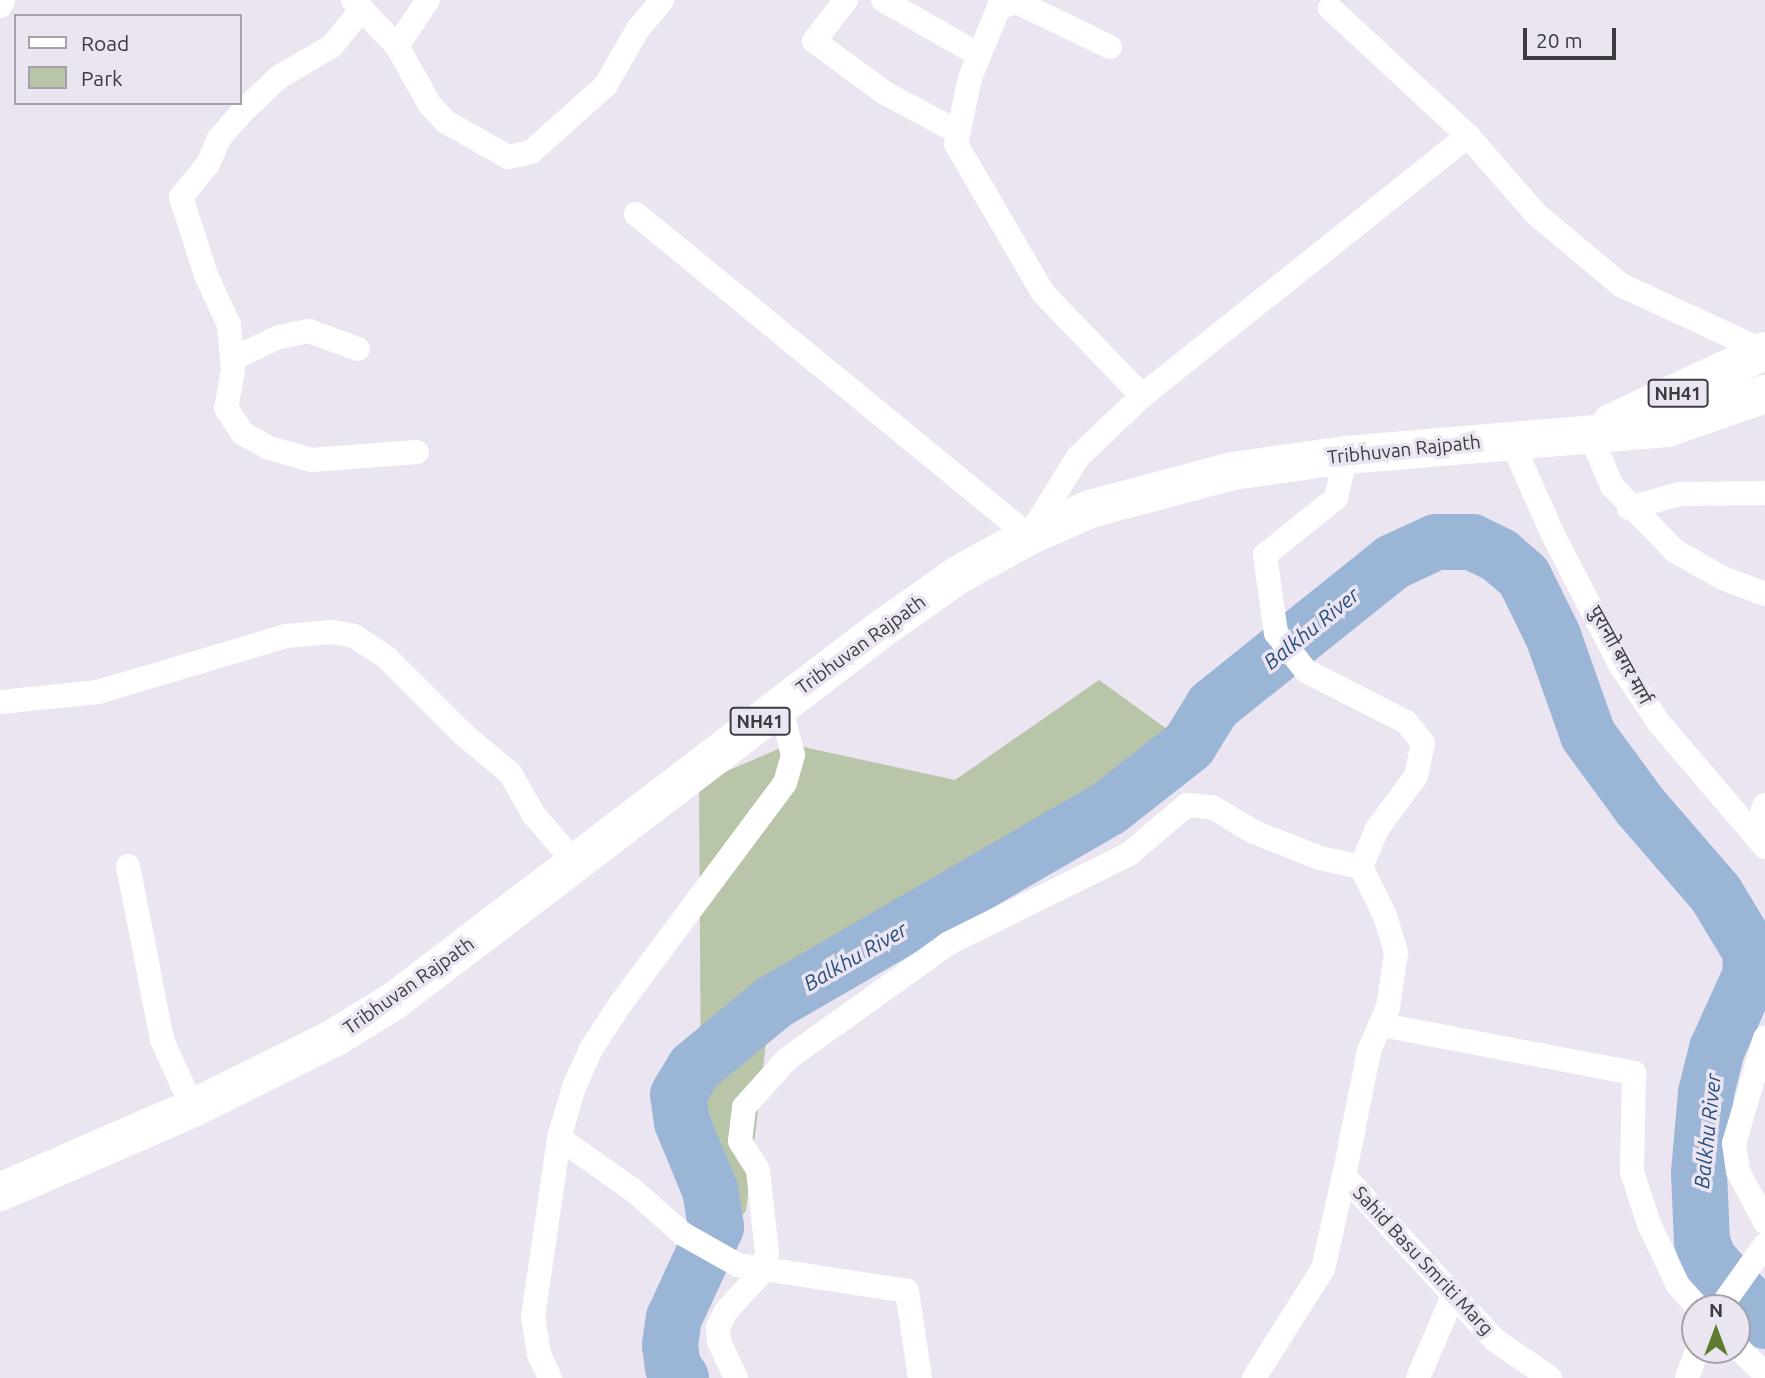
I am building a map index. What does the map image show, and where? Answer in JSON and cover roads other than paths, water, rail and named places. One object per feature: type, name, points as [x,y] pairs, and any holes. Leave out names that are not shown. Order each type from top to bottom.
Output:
[{"type":"highway","name":"Tribhuvan Rajpath","points":[[1589,432],[1764,351]]},
{"type":"highway","name":"Tribhuvan Rajpath","points":[[0,1192],[193,1108],[334,1038],[394,1001],[577,865],[780,705],[958,575],[1028,536],[1090,509],[1233,471],[1346,455],[1589,432],[1667,428],[1765,394]]},
{"type":"street","points":[[0,6],[3,0]]},
{"type":"street","points":[[397,46],[428,0]]},
{"type":"street","points":[[417,453],[311,460],[269,448],[242,433],[226,408],[232,359],[229,326],[206,275],[181,197],[208,164],[219,139],[243,111],[279,77],[332,46],[358,4],[397,46],[430,105],[482,145],[508,157],[531,152],[605,86],[638,29],[662,0]]},
{"type":"street","points":[[846,0],[814,41],[885,93],[958,132]]},
{"type":"street","points":[[883,0],[979,55]]},
{"type":"street","points":[[1110,47],[1017,2],[1007,2],[999,7],[979,55],[956,144],[988,204],[1043,293],[1142,396]]},
{"type":"street","points":[[1330,8],[1468,136],[1535,214],[1621,285],[1764,351]]},
{"type":"street","points":[[636,214],[1028,536],[1078,457],[1142,396],[1468,136]]},
{"type":"street","points":[[232,359],[279,337],[309,331],[358,349]]},
{"type":"street","points":[[1589,432],[1612,486],[1629,508],[1675,551],[1723,579],[1765,594]]},
{"type":"street","name":"पुरानाो बगर मार्ग","points":[[1511,440],[1553,535],[1621,666],[1659,723],[1759,840]]},
{"type":"street","points":[[736,1378],[719,1342],[718,1327],[726,1311],[763,1271],[768,1253],[758,1170],[740,1141],[744,1107],[787,1059],[950,943],[1129,854],[1187,805],[1212,807],[1254,832],[1320,858],[1361,867],[1377,830],[1416,776],[1423,743],[1406,722],[1306,671],[1276,633],[1265,555],[1336,498],[1346,455]]},
{"type":"street","points":[[1629,508],[1680,494],[1765,493]]},
{"type":"street","points":[[0,702],[98,692],[286,636],[332,632],[354,636],[386,657],[463,734],[510,773],[534,815],[577,865]]},
{"type":"street","points":[[550,1378],[540,1354],[533,1317],[559,1138],[590,1049],[785,783],[793,755],[780,705]]},
{"type":"street","points":[[1759,840],[1765,806]]},
{"type":"street","points":[[128,866],[162,1040],[193,1108]]},
{"type":"street","name":"Sahid Basu Smriti Marg","points":[[1361,867],[1385,916],[1396,953],[1381,1025],[1369,1051],[1344,1176],[1495,1340],[1550,1378]]},
{"type":"street","points":[[1381,1025],[1634,1073],[1633,1172],[1648,1224],[1678,1285],[1686,1294]]},
{"type":"street","points":[[1765,1038],[1734,1143],[1738,1171],[1765,1222]]},
{"type":"street","points":[[559,1138],[633,1190],[683,1234],[738,1265],[763,1271],[907,1291],[920,1378]]},
{"type":"street","points":[[1254,1378],[1323,1269],[1344,1176]]},
{"type":"street","points":[[1731,1294],[1765,1246]]},
{"type":"street","points":[[1418,1378],[1453,1296]]},
{"type":"street","points":[[1751,1360],[1765,1374]]},
{"type":"waterway","name":"Balkhu River","points":[[681,1378],[673,1367],[670,1345],[674,1318],[716,1227],[710,1190],[682,1122],[678,1095],[694,1068],[774,1002],[1109,808],[1189,745],[1213,706],[1393,562],[1436,542],[1472,542],[1499,555],[1524,577],[1553,636],[1588,735],[1640,806],[1716,894],[1751,952],[1750,976],[1717,1049],[1706,1093],[1699,1173],[1702,1241],[1709,1260],[1765,1321]]}]
